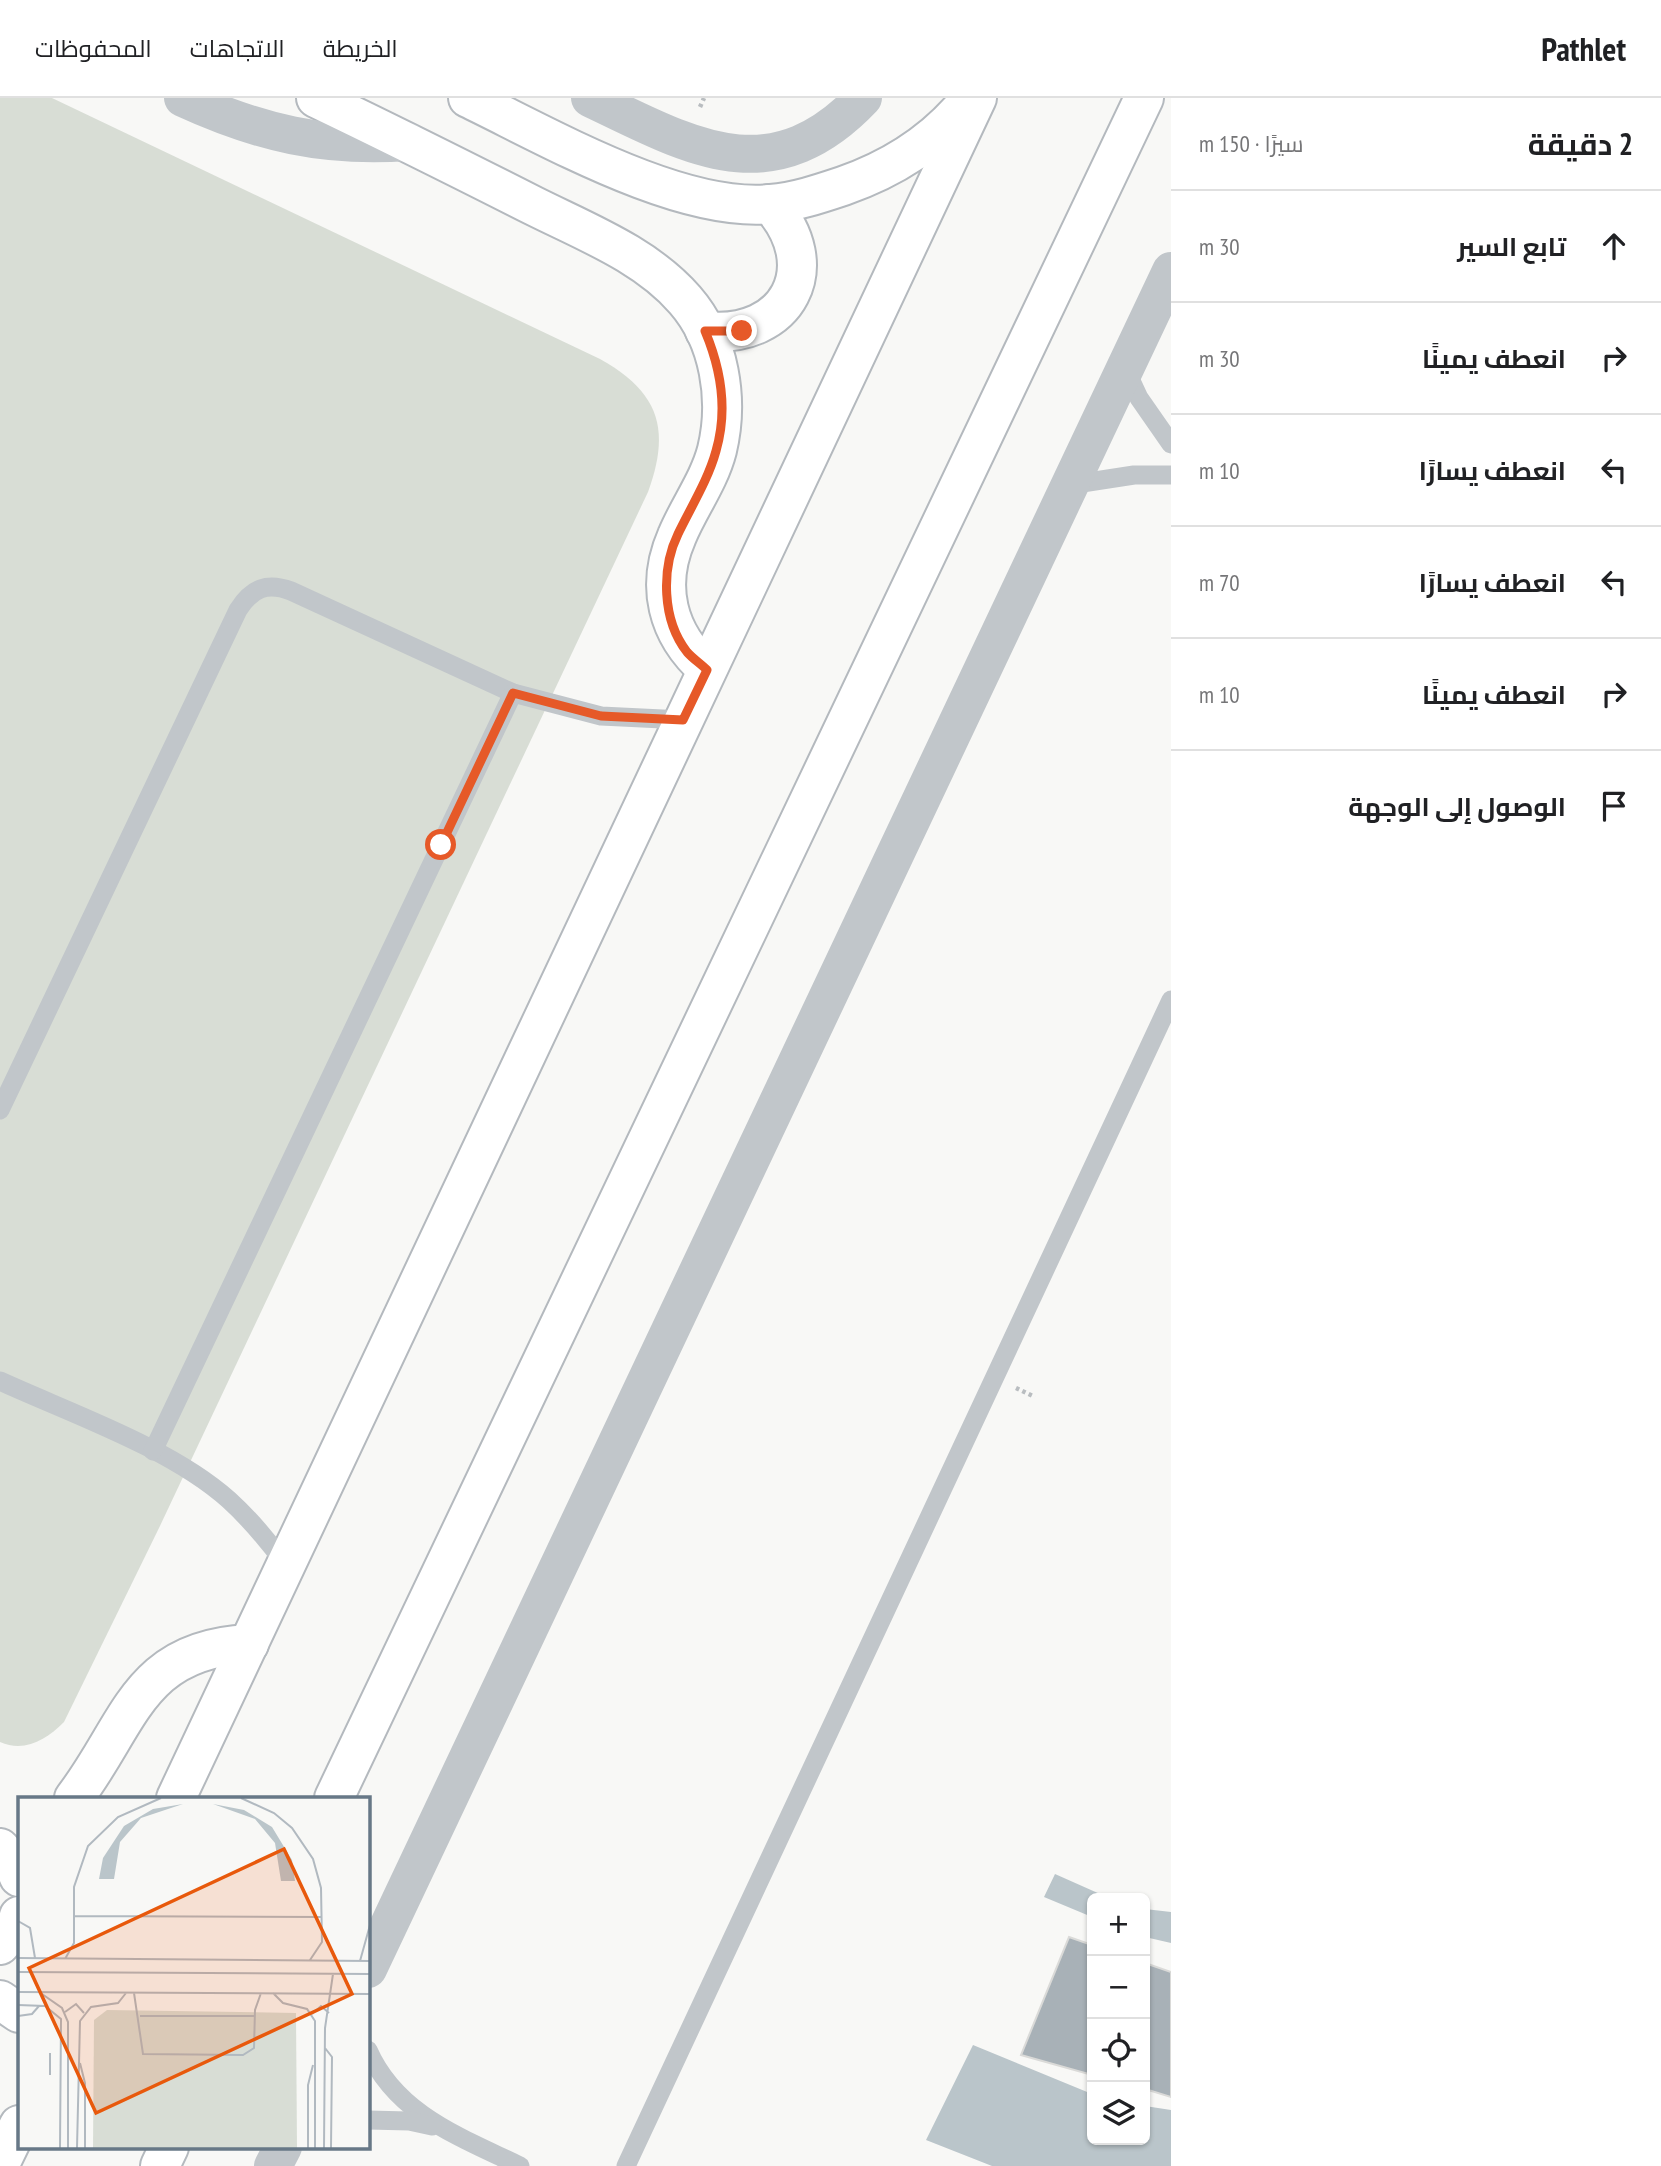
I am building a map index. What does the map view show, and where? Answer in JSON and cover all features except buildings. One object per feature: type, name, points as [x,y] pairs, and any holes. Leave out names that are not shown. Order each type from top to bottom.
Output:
[{"type":"main road","points":[[316,98],[408,142],[637,260],[664,279],[680,295],[705,331],[715,355],[722,389],[722,420],[716,451],[705,480],[676,537],[666,584],[676,631],[687,652],[707,670]]},
{"type":"main road","points":[[468,98],[499,106],[642,180],[694,197],[770,204],[809,197],[866,178],[911,154],[950,122],[971,98]]},
{"type":"main road","points":[[176,1797],[977,98]]},
{"type":"main road","points":[[334,1797],[1144,98]]},
{"type":"main road","points":[[705,331],[742,331],[759,325],[785,302],[794,285],[796,250],[791,232],[770,204]]},
{"type":"main road","points":[[75,1797],[94,1772],[129,1708],[153,1681],[182,1660],[215,1645],[249,1644]]},
{"type":"main road","points":[[0,1839],[18,1833]]},
{"type":"main road","points":[[0,1849],[13,1863],[18,1875]]},
{"type":"main road","points":[[0,1945],[16,1926],[18,1919]]},
{"type":"main road","points":[[0,2000],[18,2012]]},
{"type":"main road","points":[[0,2164],[18,2127]]},
{"type":"main road","points":[[160,2166],[169,2148]]},
{"type":"street","points":[[183,98],[232,120],[275,133],[363,145],[408,142]]},
{"type":"street","points":[[590,98],[682,143],[734,155],[773,153],[810,140],[844,119],[863,98]]},
{"type":"street","points":[[369,1967],[1171,271]]},
{"type":"street","points":[[274,2166],[283,2148]]},
{"type":"lane","points":[[1125,368],[1139,398],[1171,444]]},
{"type":"lane","points":[[1068,486],[1134,475],[1171,475]]},
{"type":"lane","points":[[0,1110],[247,596],[260,587],[284,588],[513,693],[601,716],[683,720]]},
{"type":"lane","points":[[153,1451],[513,693]]},
{"type":"lane","points":[[626,2166],[1171,1000]]},
{"type":"lane","points":[[0,1381],[153,1451],[192,1472],[228,1499],[259,1530],[286,1565]]},
{"type":"lane","points":[[369,2052],[394,2092],[420,2115],[520,2166]]},
{"type":"lane","points":[[369,2120],[409,2121],[440,2127]]},
{"type":"shaded area","points":[[0,98],[52,98],[600,359],[636,385],[647,399],[655,414],[659,449],[648,492],[159,1528],[64,1722],[43,1739],[18,1746],[0,1742]]},
{"type":"shaded area","points":[[1055,1874],[1098,1893],[1087,1893],[1087,1915],[1044,1897]]},
{"type":"shaded area","points":[[1150,1910],[1171,1912],[1171,1943],[1150,1938]]},
{"type":"shaded area","points":[[973,2045],[1087,2092],[1087,2145],[1150,2145],[1150,2107],[1171,2110],[1171,2166],[992,2166],[926,2140]]},
{"type":"route","points":[[441,845],[513,693],[561,708],[601,716],[683,720],[707,670],[687,652],[668,608],[666,584],[669,559],[676,537],[705,480],[716,451],[722,420],[722,389],[715,355],[705,331],[742,331]]}]
